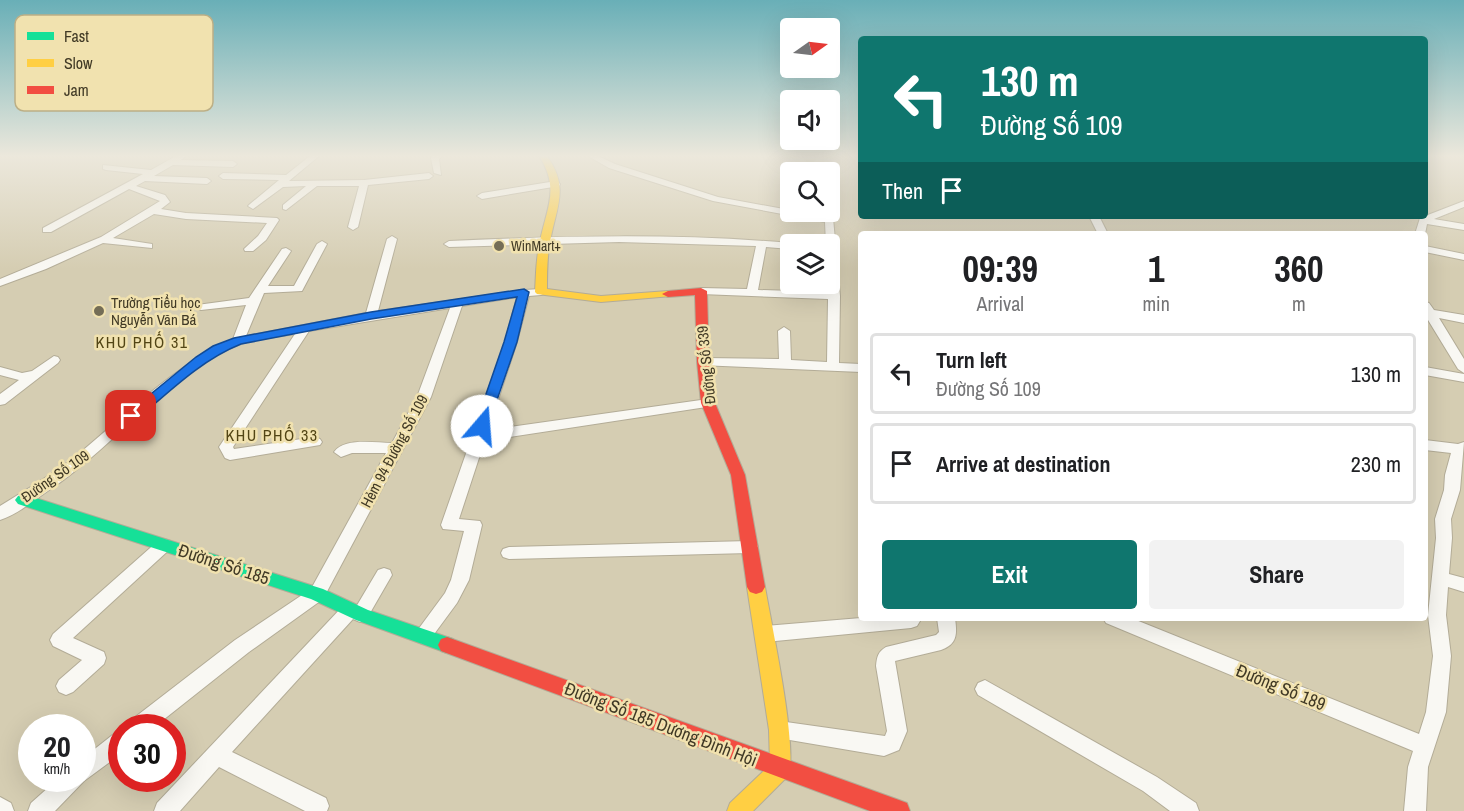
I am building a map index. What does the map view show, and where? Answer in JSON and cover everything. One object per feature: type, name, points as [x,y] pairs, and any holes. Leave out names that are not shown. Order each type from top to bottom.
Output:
[{"type":"street","points":[[47,230],[114,194]]},
{"type":"street","points":[[0,283],[39,269],[101,240],[154,211],[165,202],[165,199],[150,194]]},
{"type":"street","points":[[253,206],[267,194]]},
{"type":"street","points":[[286,207],[302,194]]},
{"type":"street","points":[[353,227],[361,194]]},
{"type":"street","points":[[482,196],[495,194]]},
{"type":"street","points":[[555,194],[554,214],[546,240],[540,292],[565,298],[605,300],[700,291],[834,296],[833,367]]},
{"type":"street","points":[[702,194],[716,199],[830,220],[830,234]]},
{"type":"street","points":[[1428,218],[1464,204]]},
{"type":"street","points":[[154,211],[186,216],[274,220],[262,238],[249,249]]},
{"type":"street","points":[[1421,231],[1423,220],[1464,227]]},
{"type":"street","points":[[371,316],[392,239]]},
{"type":"street","points":[[449,244],[546,240],[726,239],[780,245]]},
{"type":"street","points":[[101,240],[148,246]]},
{"type":"street","points":[[752,292],[762,243]]},
{"type":"street","points":[[261,290],[298,289],[322,244]]},
{"type":"street","points":[[1428,250],[1464,256]]},
{"type":"street","points":[[238,341],[253,301],[286,251]]},
{"type":"street","name":"Đường Số 339","points":[[700,291],[703,362],[708,404],[738,475],[779,730],[781,770]]},
{"type":"street","points":[[423,636],[451,598],[460,580],[474,525],[449,525],[510,342],[524,292]]},
{"type":"street","name":"Đường Số 109","points":[[0,514],[82,458],[200,360],[218,349],[238,341],[371,316],[524,292],[540,292]]},
{"type":"street","points":[[201,308],[253,301]]},
{"type":"street","name":"Hẻm 94 Đường Số 109","points":[[317,594],[424,397],[458,302]]},
{"type":"street","points":[[1428,309],[1464,320]]},
{"type":"street","points":[[1428,309],[1457,347],[1463,369],[1428,371]]},
{"type":"street","points":[[305,328],[226,447],[230,454],[315,442]]},
{"type":"street","points":[[784,332],[785,363]]},
{"type":"street","points":[[0,401],[54,360]]},
{"type":"street","points":[[703,362],[785,363],[858,368]]},
{"type":"street","points":[[0,370],[22,377],[34,374]]},
{"type":"street","points":[[503,433],[708,404]]},
{"type":"street","points":[[1415,811],[1418,767],[1436,712],[1442,656],[1437,615],[1444,538],[1443,519],[1452,490],[1452,475],[1461,448],[1428,446]]},
{"type":"street","points":[[341,452],[350,448],[397,448]]},
{"type":"street","name":"Đường Số 185","points":[[22,500],[317,594],[355,613],[423,636]]},
{"type":"street","points":[[66,686],[97,658],[59,640],[164,545]]},
{"type":"street","points":[[509,553],[750,547]]},
{"type":"street","points":[[165,811],[216,755],[355,613],[384,575]]},
{"type":"street","points":[[1440,578],[1464,585]]},
{"type":"street","points":[[155,714],[242,646],[317,594]]},
{"type":"street","points":[[765,634],[911,621]]},
{"type":"street","points":[[779,730],[884,746],[892,744],[896,740],[897,731],[885,666],[886,657],[892,653],[941,642],[948,635],[946,621]]},
{"type":"street","name":"Đường Số 189","points":[[1120,621],[1425,746]]},
{"type":"street","name":"Đường Số 185 Dương Đình Hội","points":[[423,636],[781,770],[899,811]]},
{"type":"street","points":[[985,689],[1150,784],[1188,811]]},
{"type":"street","points":[[96,761],[108,751]]},
{"type":"street","points":[[216,755],[318,806]]},
{"type":"street","points":[[738,811],[781,770]]},
{"type":"street","points":[[39,811],[60,792]]},
{"type":"traffic: fast","points":[[23,500],[317,594],[362,615],[447,645]]},
{"type":"traffic: slow","points":[[556,194],[544,246],[541,292],[601,299],[668,294]]},
{"type":"traffic: slow","points":[[738,811],[781,769],[779,730],[756,587]]},
{"type":"traffic: jam","points":[[668,294],[701,291],[703,362],[708,403],[738,475],[756,587]]},
{"type":"traffic: jam","points":[[447,645],[899,811]]},
{"type":"place","name":"WinMart+","points":[[499,246]]},
{"type":"place","name":"Trường Tiểu học Nguyễn Văn Bá","points":[[99,311]]},
{"type":"district","name":"KHU PHỐ 31","points":[[142,342]]},
{"type":"district","name":"KHU PHỐ 33","points":[[272,435]]},
{"type":"route","points":[[131,416],[200,360],[238,341],[371,316],[524,292],[482,426]]}]
